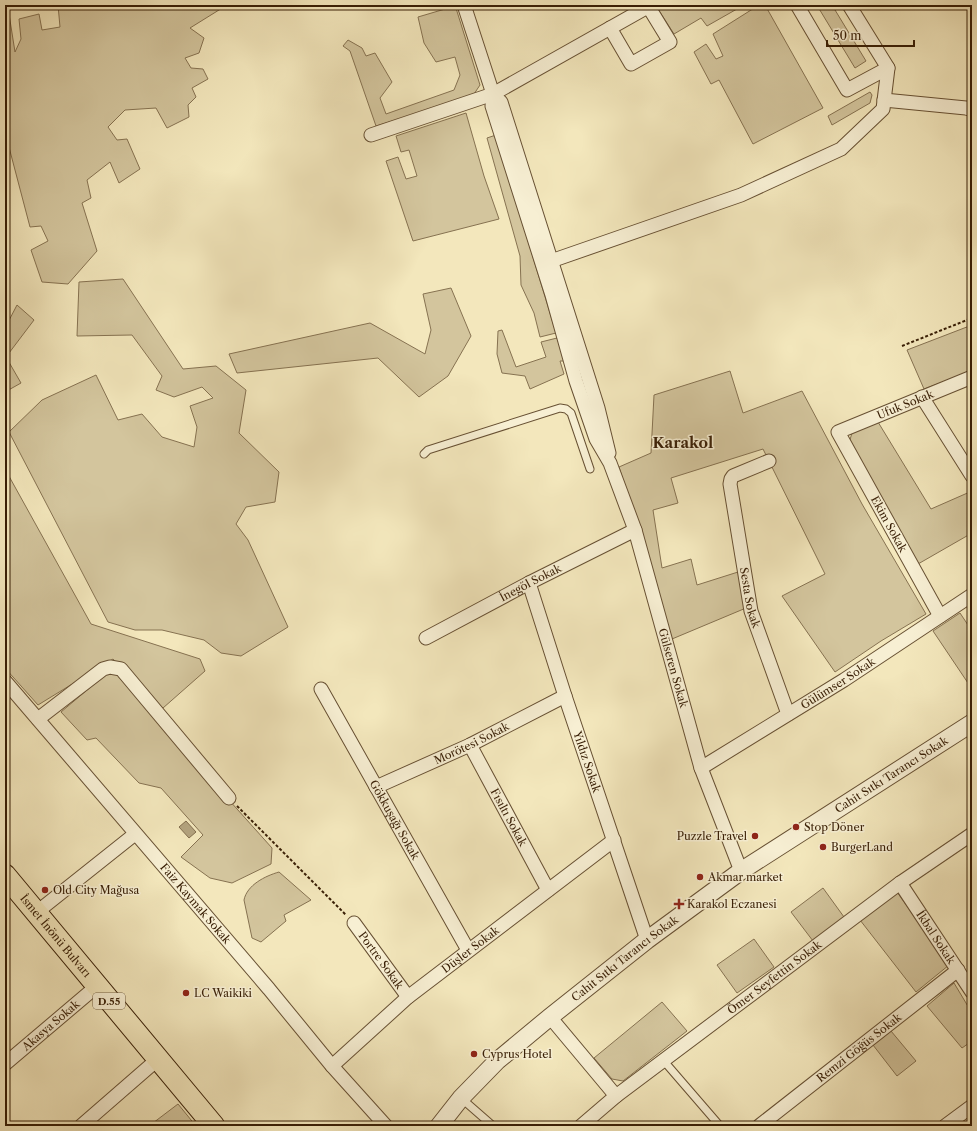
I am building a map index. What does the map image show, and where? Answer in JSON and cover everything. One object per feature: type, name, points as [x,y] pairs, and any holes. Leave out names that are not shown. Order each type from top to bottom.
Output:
[{"type":"main road","name":"İsmet İnönü Bulvarı","points":[[5,875],[214,1126]]},
{"type":"street","points":[[464,5],[493,94],[492,106],[552,295],[576,381],[596,439],[610,463]]},
{"type":"street","points":[[797,5],[847,90],[888,68]]},
{"type":"street","points":[[551,261],[741,194],[841,149],[883,109],[888,68],[849,5]]},
{"type":"street","points":[[371,135],[493,94],[610,28],[649,6],[670,42],[631,64],[610,28]]},
{"type":"street","points":[[493,94],[501,102],[598,408],[606,437],[610,463]]},
{"type":"street","points":[[884,100],[966,108],[972,110]]},
{"type":"street","name":"Ufuk Sokak","points":[[838,432],[972,377]]},
{"type":"street","points":[[922,397],[972,476]]},
{"type":"street","name":"Ekim Sokak","points":[[838,432],[940,616]]},
{"type":"street","name":"Sesta Sokak","points":[[769,461],[733,476],[730,484],[751,611],[788,714]]},
{"type":"street","name":"Gülseren Sokak","points":[[610,463],[636,530],[701,768],[741,872]]},
{"type":"street","name":"İnegöl Sokak","points":[[426,638],[529,583],[636,530]]},
{"type":"street","name":"Yıldız Sokak","points":[[529,583],[565,696],[647,940]]},
{"type":"street","name":"Gülümser Sokak","points":[[701,768],[844,680],[972,595]]},
{"type":"street","points":[[38,719],[103,669],[110,667],[121,669],[229,798]]},
{"type":"street","name":"Faiz Kaymak Sokak","points":[[5,681],[269,989],[332,1066],[386,1126]]},
{"type":"street","name":"Gökkuşağı Sokak","points":[[321,689],[468,950]]},
{"type":"street","name":"Morötesi Sokak","points":[[376,787],[470,744],[565,696]]},
{"type":"street","name":"Cahit Sıtkı Tarancı Sokak","points":[[438,1126],[461,1098],[497,1061],[647,940],[741,872],[972,723]]},
{"type":"street","name":"Fısıltı Sokak","points":[[470,744],[548,890]]},
{"type":"street","points":[[36,912],[135,834]]},
{"type":"street","name":"Ömer Seyfettin Sokak","points":[[581,1126],[616,1096],[663,1060],[900,883],[972,834]]},
{"type":"street","name":"Düşler Sokak","points":[[332,1066],[408,997],[614,840]]},
{"type":"street","name":"İkbal Sokak","points":[[900,883],[972,992]]},
{"type":"street","name":"Portre Sokak","points":[[354,923],[408,997]]},
{"type":"street","name":"Remzi Göğüs Sokak","points":[[759,1126],[958,970]]},
{"type":"street","name":"Akasya Sokak","points":[[6,1060],[97,986]]},
{"type":"street","points":[[550,1017],[616,1096]]},
{"type":"street","points":[[82,1126],[158,1059]]},
{"type":"street","points":[[945,1126],[972,1106]]},
{"type":"lane","points":[[424,454],[428,450],[549,410],[560,408],[566,409],[571,413],[590,469]]},
{"type":"lane","points":[[663,1060],[720,1126]]},
{"type":"lane","points":[[461,1098],[493,1126]]},
{"type":"path","points":[[902,346],[972,318]]},
{"type":"path","points":[[229,798],[354,923]]},
{"type":"shaded area","points":[[58,5],[227,5],[190,28],[204,38],[199,53],[185,58],[191,68],[203,69],[208,79],[192,88],[196,97],[188,105],[189,117],[167,128],[156,108],[125,110],[108,127],[117,140],[127,139],[140,169],[119,183],[110,162],[87,180],[91,198],[82,203],[97,251],[68,284],[42,282],[31,250],[48,241],[41,226],[30,227],[5,132],[5,103],[8,102],[5,82],[5,15],[9,14],[15,52],[21,39],[19,19],[39,14],[42,30],[60,27]]},
{"type":"shaded area","points":[[444,5],[455,5],[480,85],[472,97],[376,126],[350,51],[343,46],[348,40],[362,48],[366,56],[375,53],[392,82],[380,98],[386,114],[454,90],[460,75],[455,57],[436,62],[424,43],[418,17],[445,9]]},
{"type":"shaded area","points":[[664,5],[744,5],[707,26],[701,18],[674,34],[658,9]]},
{"type":"shaded area","points":[[759,5],[765,5],[823,108],[753,144],[719,80],[711,84],[694,52],[706,44],[716,59],[723,56],[713,34]]},
{"type":"shaded area","points":[[821,5],[832,5],[866,61],[855,68],[818,7]]},
{"type":"shaded area","points":[[870,92],[872,95],[870,103],[832,125],[828,116]]},
{"type":"shaded area","points":[[466,113],[484,176],[499,219],[413,241],[386,161],[398,157],[406,179],[417,176],[409,150],[401,152],[396,136]]},
{"type":"shaded area","points":[[496,135],[556,333],[540,337],[534,313],[521,285],[520,256],[487,138]]},
{"type":"shaded area","points":[[123,279],[183,369],[216,366],[246,390],[239,433],[279,472],[275,502],[246,507],[236,524],[248,540],[288,627],[241,656],[221,653],[204,640],[162,630],[135,630],[108,622],[9,432],[42,400],[96,375],[118,420],[142,414],[162,437],[194,447],[197,427],[190,406],[213,398],[202,387],[174,397],[156,390],[162,376],[132,335],[77,336],[79,282]]},
{"type":"shaded area","points":[[451,288],[471,336],[448,376],[419,397],[378,358],[237,373],[229,354],[370,323],[425,354],[431,330],[423,294]]},
{"type":"shaded area","points":[[17,305],[34,320],[6,357],[21,383],[5,392],[5,328]]},
{"type":"shaded area","points":[[972,325],[972,371],[924,389],[907,350]]},
{"type":"shaded area","points":[[502,330],[516,367],[546,357],[541,342],[557,338],[565,361],[560,361],[564,374],[530,389],[525,376],[502,373],[497,354],[498,331]]},
{"type":"shaded area","points":[[730,371],[743,413],[802,391],[862,504],[926,614],[881,641],[835,672],[782,596],[825,574],[763,449],[671,478],[678,503],[653,510],[662,568],[691,559],[697,585],[738,572],[746,608],[672,639],[619,467],[651,453],[654,395]]},
{"type":"shaded area","points":[[878,422],[931,509],[972,491],[972,533],[918,564],[849,443],[852,433]]},
{"type":"shaded area","points":[[5,469],[91,624],[200,659],[205,671],[163,708],[113,659],[38,705],[5,668]]},
{"type":"shaded area","points":[[960,613],[972,631],[972,689],[933,631]]},
{"type":"shaded area","points":[[106,674],[116,674],[272,848],[271,864],[232,883],[210,878],[181,857],[203,835],[161,788],[139,783],[96,738],[87,740],[61,712]]},
{"type":"shaded area","points":[[186,821],[196,832],[189,838],[179,827]]},
{"type":"shaded area","points":[[279,872],[311,900],[284,915],[286,921],[261,942],[252,938],[244,900],[249,890],[257,882]]},
{"type":"shaded area","points":[[823,888],[844,917],[813,941],[791,912]]},
{"type":"shaded area","points":[[897,892],[949,965],[916,992],[860,920]]},
{"type":"shaded area","points":[[754,939],[774,967],[737,993],[717,965]]},
{"type":"shaded area","points":[[954,983],[972,1013],[972,1041],[962,1048],[927,1006]]},
{"type":"shaded area","points":[[662,1002],[687,1031],[623,1081],[612,1079],[594,1058]]},
{"type":"shaded area","points":[[891,1031],[916,1061],[897,1076],[873,1045]]},
{"type":"shaded area","points":[[178,1104],[196,1126],[149,1126]]},
{"type":"place","name":"Stop Döner","points":[[796,827]]},
{"type":"place","name":"Puzzle Travel","points":[[755,836]]},
{"type":"place","name":"BurgerLand","points":[[823,847]]},
{"type":"place","name":"Akmar market","points":[[700,877]]},
{"type":"place","name":"Old City Mağusa","points":[[45,890]]},
{"type":"place","name":"Karakol Eczanesi","points":[[679,904]]},
{"type":"place","name":"LC Waikiki","points":[[186,993]]},
{"type":"place","name":"Cyprus Hotel","points":[[474,1054]]},
{"type":"district","name":"Karakol","points":[[683,442]]}]
